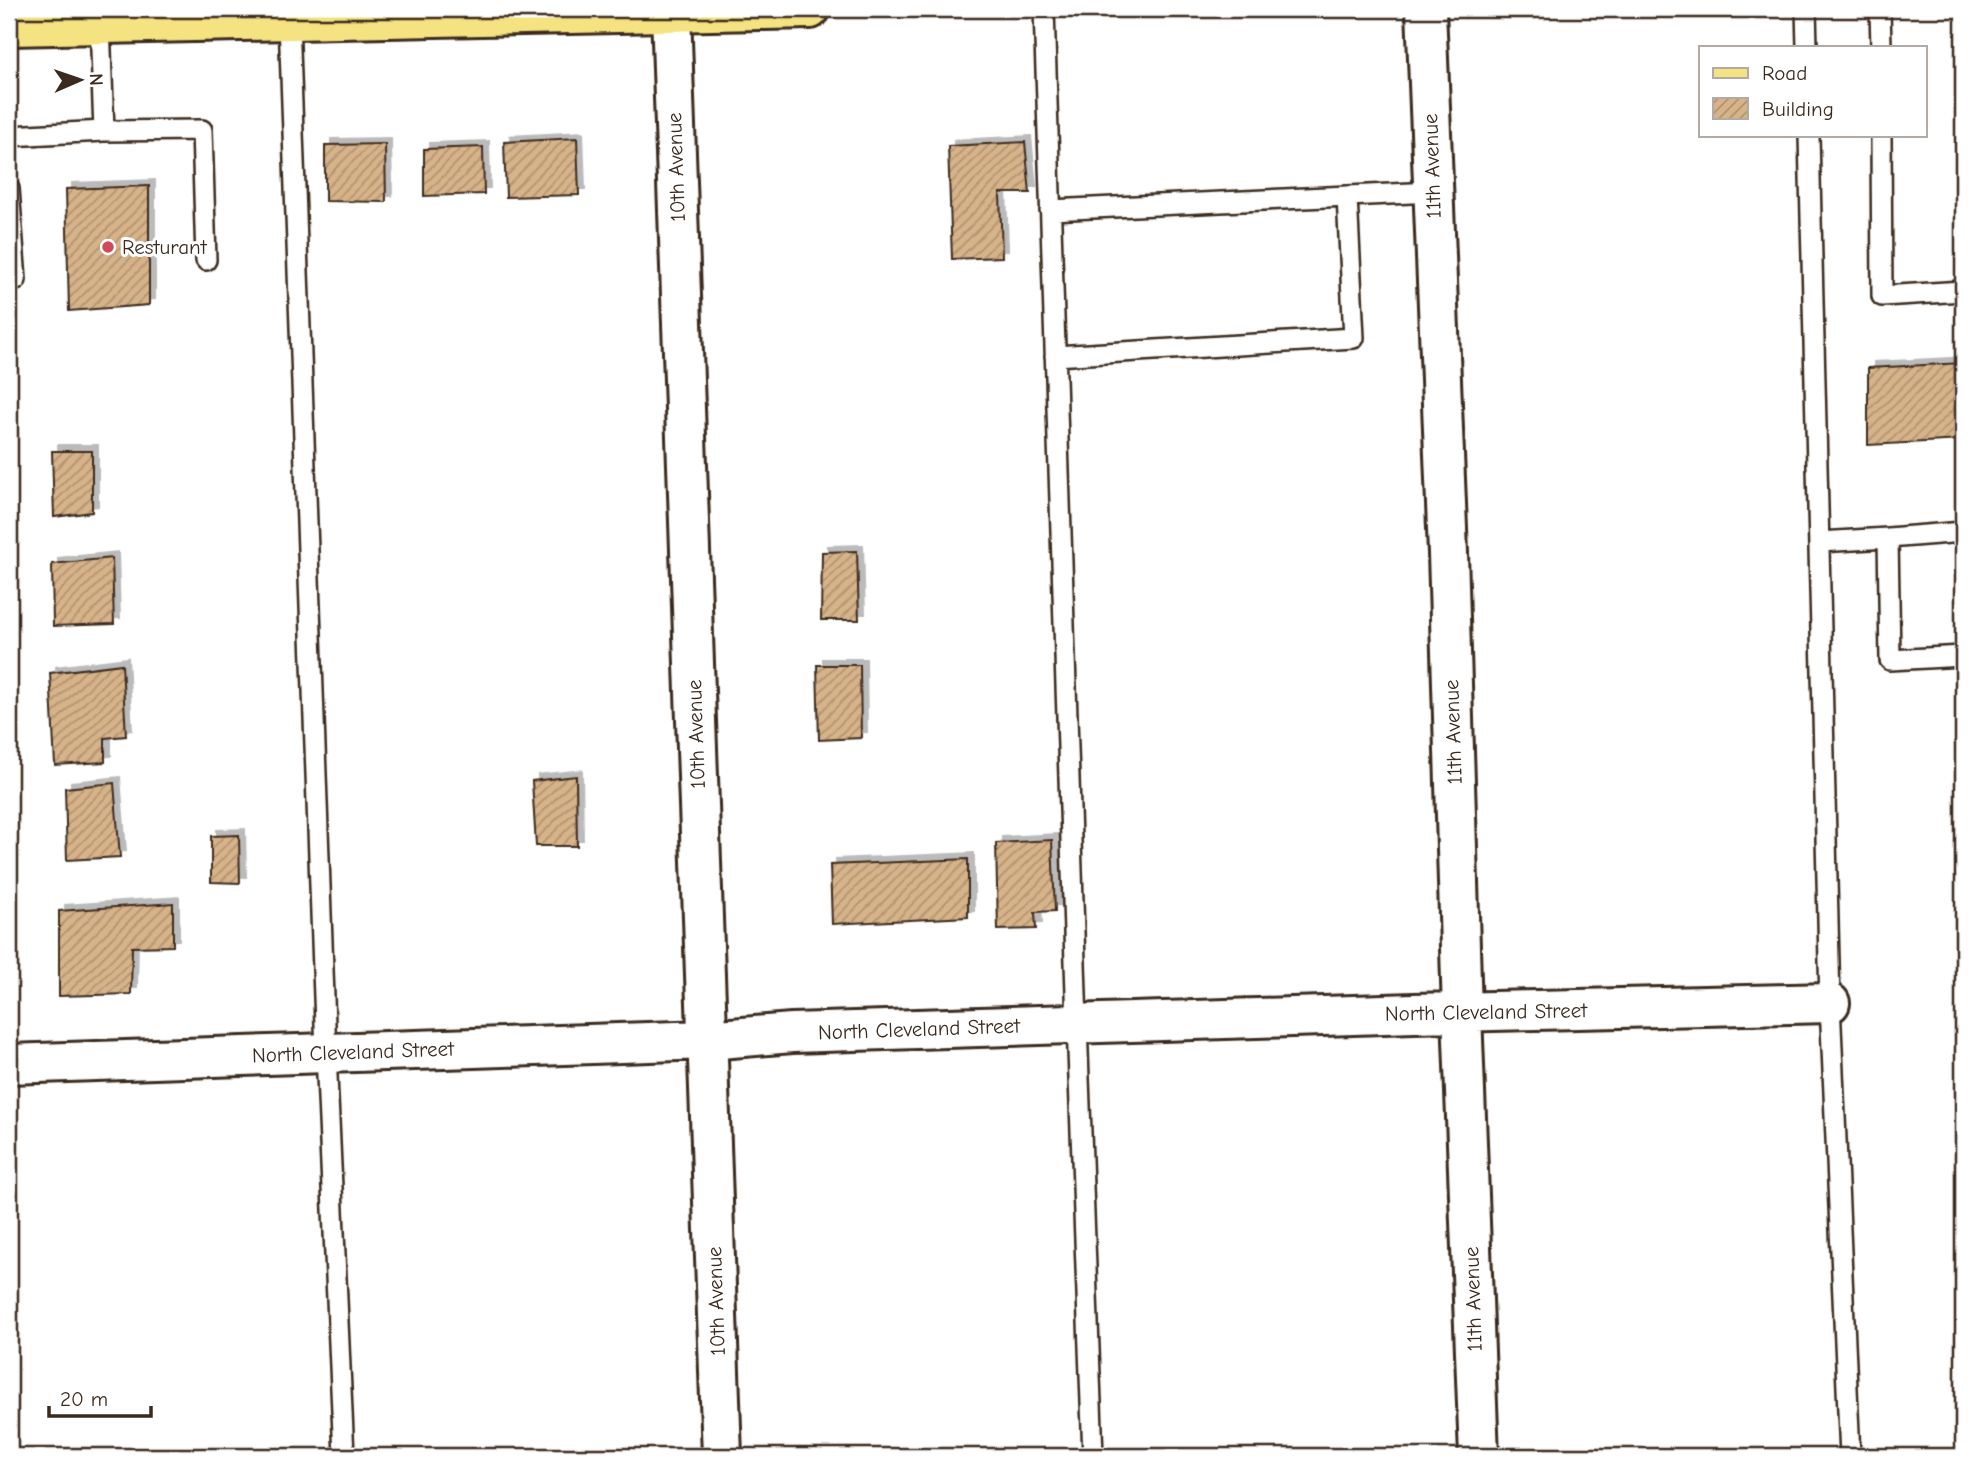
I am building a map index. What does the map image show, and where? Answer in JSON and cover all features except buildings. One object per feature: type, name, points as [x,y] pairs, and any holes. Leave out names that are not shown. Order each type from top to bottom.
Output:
[{"type":"main road","points":[[9,26],[55,17],[100,23],[157,15],[810,9]]},
{"type":"street","name":"11th Avenue","points":[[1426,9],[1448,552],[1479,1456]]},
{"type":"street","name":"10th Avenue","points":[[671,10],[722,1456]]},
{"type":"street","name":"North Cleveland Street","points":[[9,1064],[707,1040],[792,1033],[1401,1013],[1830,1003]]},
{"type":"lane","points":[[1044,9],[1093,1456]]},
{"type":"lane","points":[[1806,9],[1807,46]]},
{"type":"lane","points":[[1880,9],[1881,46]]},
{"type":"lane","points":[[276,16],[344,1456]]},
{"type":"lane","points":[[100,23],[104,131]]},
{"type":"lane","points":[[9,136],[202,130],[206,260]]},
{"type":"lane","points":[[1809,136],[1830,1003],[1850,1456]]},
{"type":"lane","points":[[1881,136],[1882,296],[1963,291]]},
{"type":"lane","points":[[9,188],[16,280]]},
{"type":"lane","points":[[1050,210],[1433,192]]},
{"type":"lane","points":[[1055,356],[1354,338],[1348,196]]},
{"type":"lane","points":[[1819,541],[1963,532]]},
{"type":"lane","points":[[1888,538],[1890,660],[1963,656]]},
{"type":"place","name":"Resturant","points":[[108,247]]}]
